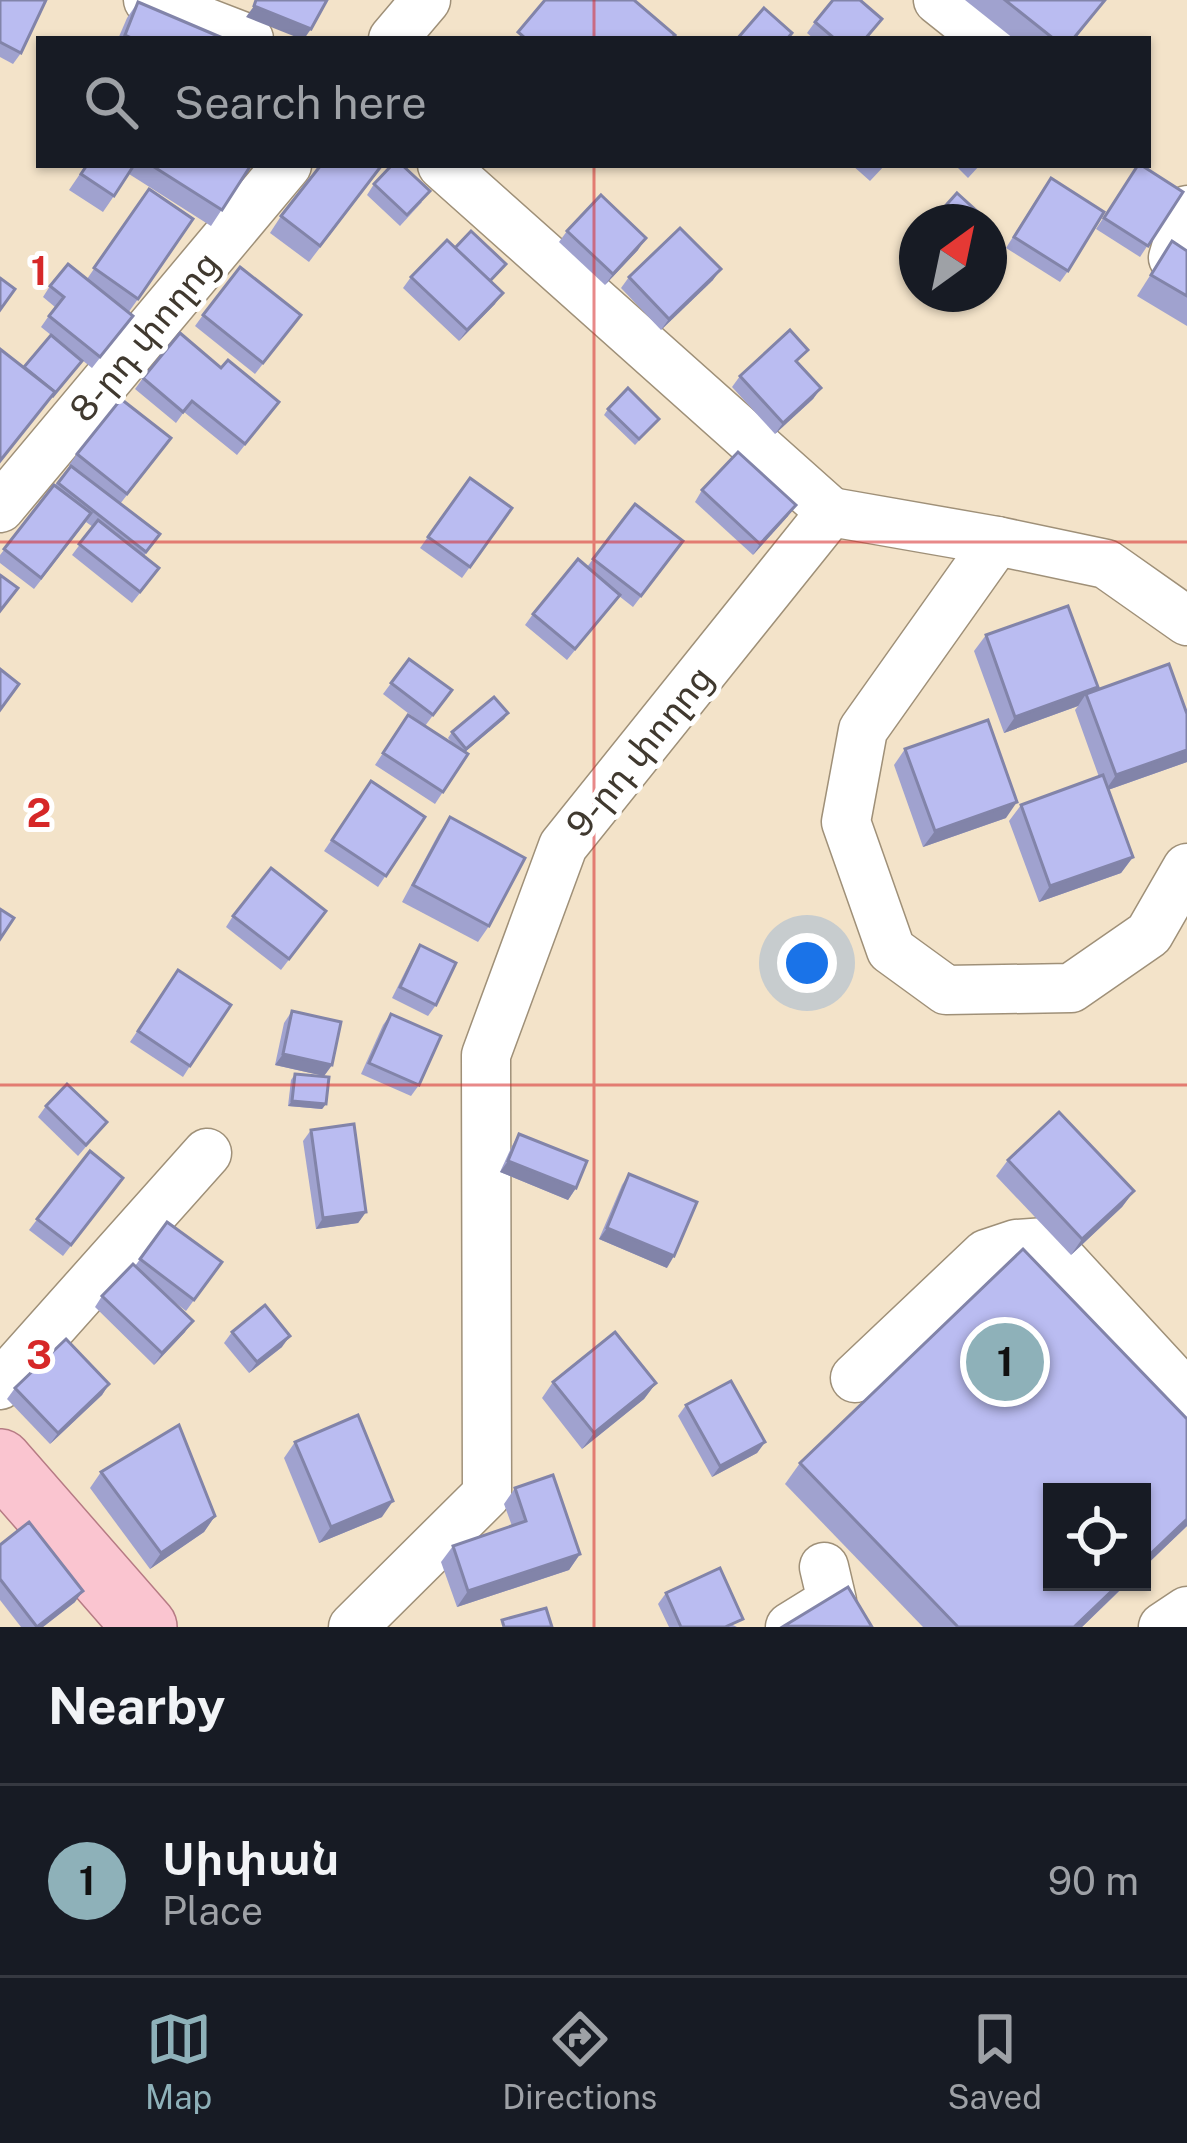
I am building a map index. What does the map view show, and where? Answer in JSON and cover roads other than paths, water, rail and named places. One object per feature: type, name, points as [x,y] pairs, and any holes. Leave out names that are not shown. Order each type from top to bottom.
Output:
[{"type":"main road","points":[[0,1461],[145,1627]]},
{"type":"street","points":[[148,0],[241,36]]},
{"type":"street","points":[[396,36],[426,0]]},
{"type":"street","points":[[938,0],[983,36]]},
{"type":"street","name":"8-րդ փողոց","points":[[0,508],[284,168]]},
{"type":"street","points":[[445,168],[831,512],[1106,564],[1187,621]]},
{"type":"street","points":[[1187,210],[1173,258],[1187,266]]},
{"type":"street","name":"9-րդ փողոց","points":[[353,1627],[487,1494],[486,1055],[563,846],[831,512]]},
{"type":"street","points":[[997,541],[863,730],[846,822],[891,950],[946,990],[1071,988],[1149,934],[1187,868]]},
{"type":"street","points":[[0,1385],[207,1153]]},
{"type":"street","points":[[855,1378],[986,1254],[1016,1244],[1046,1242],[1187,1394]]},
{"type":"street","points":[[790,1627],[832,1601],[824,1567]]},
{"type":"street","points":[[1163,1627],[1187,1611]]},
{"type":"place","name":"Սիփան","points":[[1005,1362]]}]
